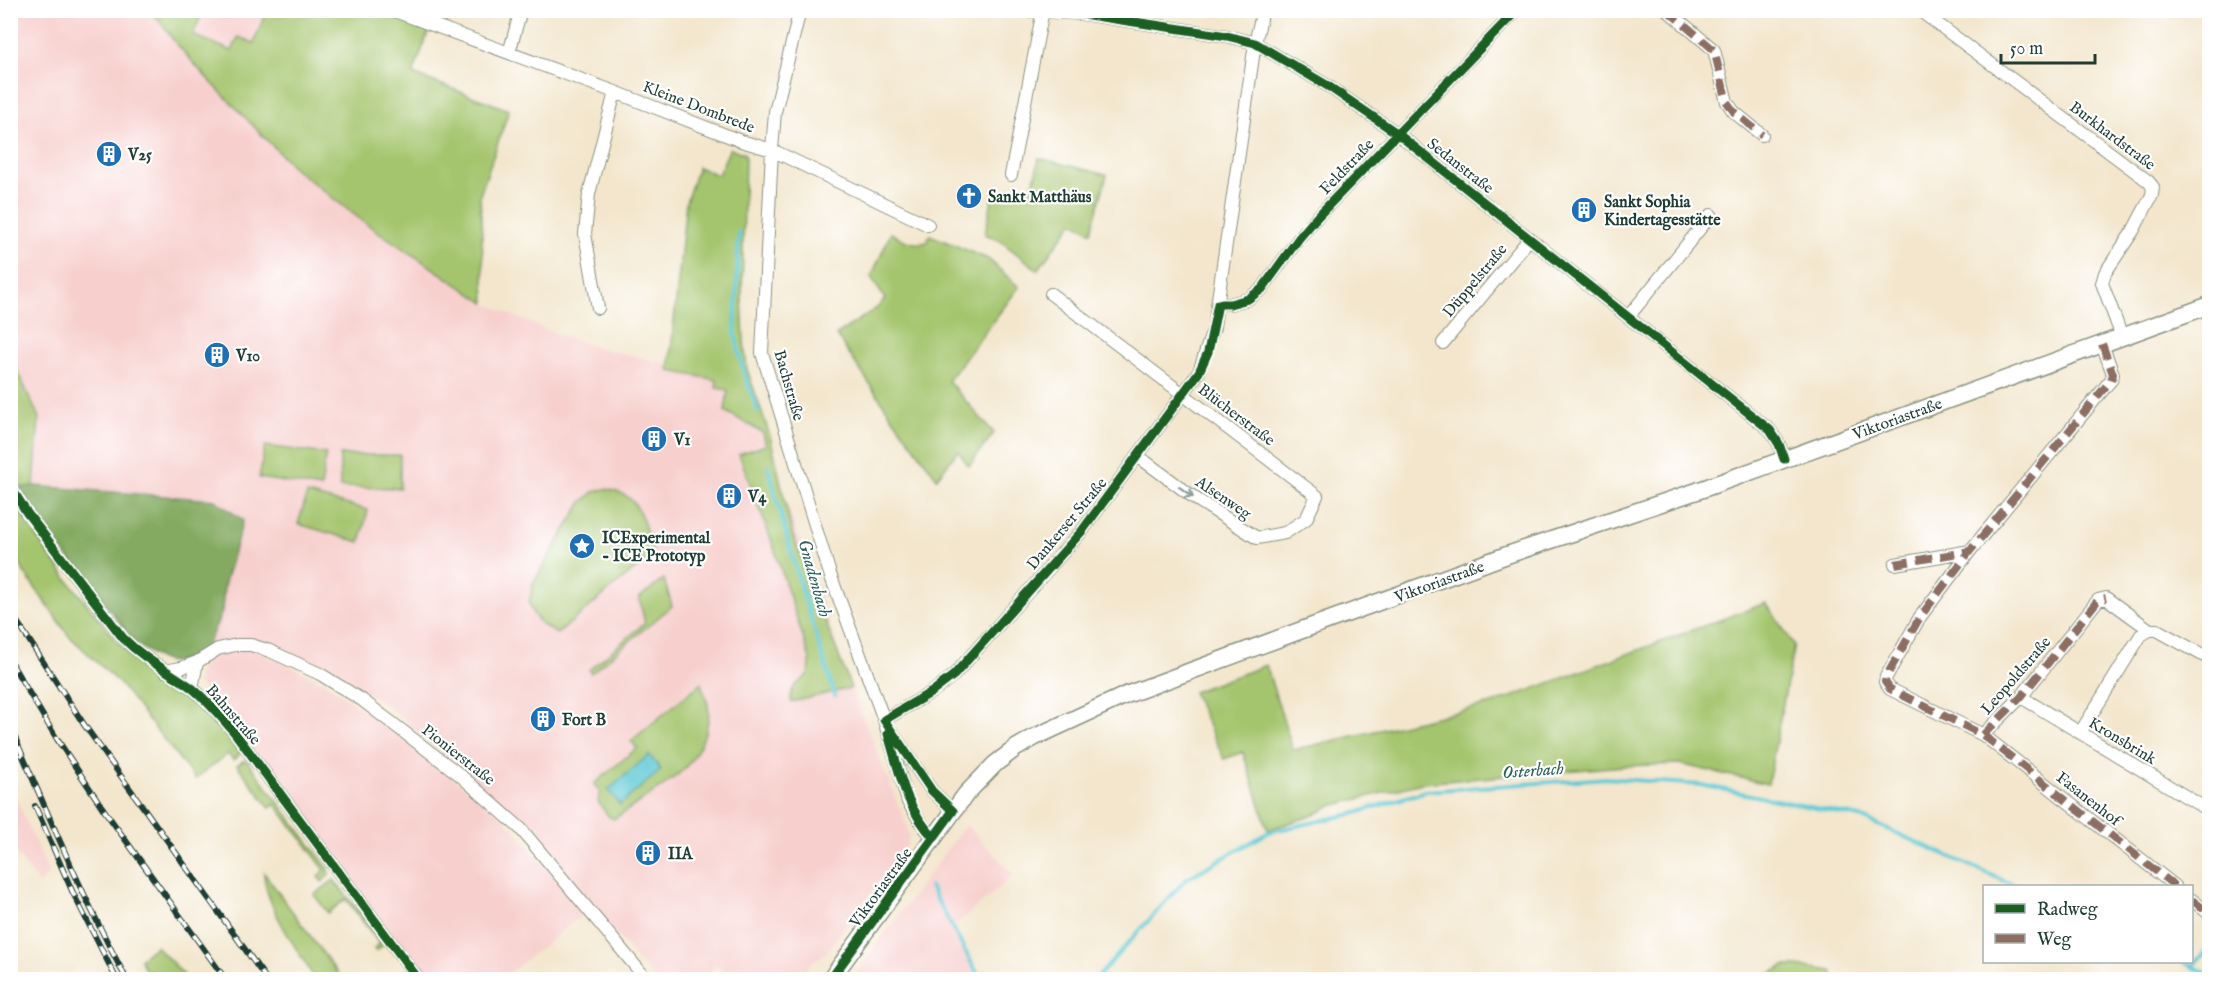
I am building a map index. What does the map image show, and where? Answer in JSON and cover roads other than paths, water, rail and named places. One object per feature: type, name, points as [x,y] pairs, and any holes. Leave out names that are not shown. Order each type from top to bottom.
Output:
[{"type":"main road","name":"Viktoriastraße","points":[[830,980],[953,811],[978,781],[1016,748],[1126,695],[1507,555],[1697,491],[2210,305]]},
{"type":"street","name":"Kleine Dombrede","points":[[392,10],[741,141],[772,150]]},
{"type":"street","points":[[509,53],[521,10]]},
{"type":"street","name":"Bachstraße","points":[[800,10],[775,111],[762,353],[830,574],[884,720],[908,802],[934,838]]},
{"type":"street","name":"Sedanstraße","points":[[1021,10],[1082,14],[1227,36],[1255,43],[1328,87],[1398,134],[1770,430],[1779,444],[1784,459]]},
{"type":"street","name":"Dankerser Straße","points":[[884,720],[932,692],[954,675],[1082,531],[1139,457],[1199,372],[1208,352],[1218,304],[1255,43],[1263,10]]},
{"type":"street","name":"Feldstraße","points":[[1218,304],[1230,304],[1248,299],[1262,289],[1299,238],[1517,10]]},
{"type":"street","points":[[1667,10],[1714,50],[1727,102],[1734,112],[1762,135]]},
{"type":"street","name":"Burkhardstraße","points":[[1919,10],[2148,181],[2152,187],[2152,195],[2105,273],[2102,283],[2122,337]]},
{"type":"street","points":[[1011,175],[1043,12]]},
{"type":"street","points":[[598,308],[585,234],[589,194],[615,92]]},
{"type":"street","points":[[772,150],[928,225]]},
{"type":"street","points":[[1628,316],[1710,215]]},
{"type":"street","name":"Düppelstraße","points":[[1443,343],[1530,238]]},
{"type":"street","name":"Blücherstraße","points":[[1051,294],[1317,496]]},
{"type":"street","name":"Leopoldstraße","points":[[2102,344],[2113,374],[2111,380],[1970,551],[1920,617],[1885,682],[1890,689],[1983,735],[2021,697],[2098,600],[2106,598],[2150,630]]},
{"type":"street","name":"Alsenweg","points":[[1139,457],[1196,499],[1257,538],[1284,533],[1306,519],[1317,496]]},
{"type":"street","name":"Bahnstraße","points":[[10,486],[27,513],[123,638],[139,654],[192,688],[211,705],[235,733],[419,980]]},
{"type":"street","points":[[1895,564],[1970,551]]},
{"type":"street","points":[[2080,733],[2141,635],[2150,630],[2157,630],[2210,659]]},
{"type":"street","name":"Pionierstraße","points":[[165,671],[197,662],[219,649],[236,645],[251,645],[270,651],[320,674],[362,700],[460,776],[521,829],[647,980]]},
{"type":"street","points":[[192,688],[197,662]]},
{"type":"street","name":"Kronsbrink","points":[[2021,697],[2203,807],[2210,809]]},
{"type":"street","name":"Bachstraße","points":[[884,720],[932,790],[953,811]]},
{"type":"street","name":"Fasanenhof","points":[[1983,735],[2174,885]]},
{"type":"street","points":[[2193,901],[2210,914]]},
{"type":"water","points":[[649,755],[661,770],[620,805],[608,790]]},
{"type":"waterway","name":"Gnadenbach","points":[[739,232],[735,334],[744,373],[758,411]]},
{"type":"waterway","name":"Gnadenbach","points":[[768,467],[799,581],[835,696]]},
{"type":"waterway","name":"Osterbach","points":[[1095,980],[1186,879],[1269,832],[1356,813],[1426,791],[1606,778],[1701,785],[1860,817],[2014,885]]},
{"type":"waterway","name":"Gnadenbach","points":[[930,887],[981,980]]},
{"type":"waterway","points":[[2192,966],[2210,947]]},
{"type":"waterway","name":"Osterbach","points":[[2185,963],[2210,975]]},
{"type":"railway","points":[[10,611],[85,726],[267,980]]},
{"type":"railway","points":[[10,661],[57,739],[104,810],[226,980]]},
{"type":"railway","points":[[10,726],[80,886],[127,980]]},
{"type":"railway","points":[[35,806],[73,893],[117,980]]},
{"type":"place","name":"V25","points":[[109,154]]},
{"type":"place","name":"Sankt Matthäus","points":[[969,196]]},
{"type":"place","name":"Sankt Sophia Kindertagesstätte","points":[[1584,210]]},
{"type":"place","name":"V10","points":[[217,355]]},
{"type":"place","name":"V1","points":[[654,439]]},
{"type":"place","name":"V4","points":[[729,496]]},
{"type":"place","name":"ICExperimental - ICE Prototyp","points":[[582,546]]},
{"type":"place","name":"Fort B","points":[[543,719]]},
{"type":"place","name":"IIA","points":[[648,853]]}]
